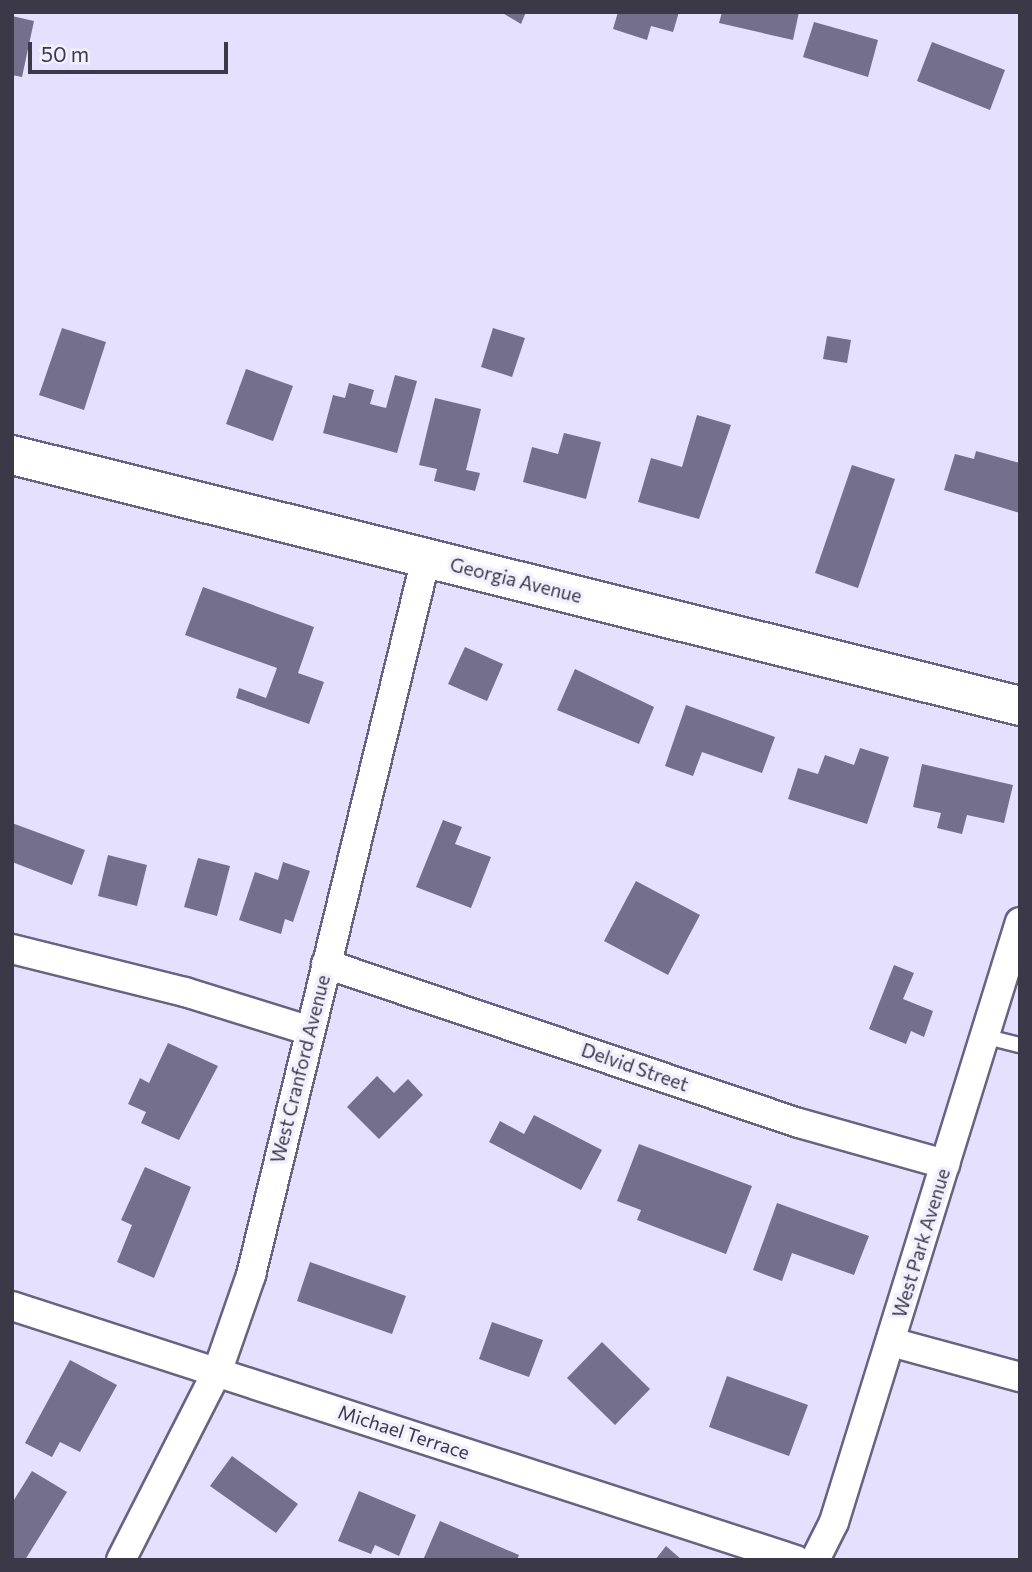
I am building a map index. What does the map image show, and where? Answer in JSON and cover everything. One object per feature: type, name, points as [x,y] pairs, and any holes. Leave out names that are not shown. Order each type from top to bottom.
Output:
[{"type":"street","name":"Georgia Avenue","points":[[12,455],[1020,706]]},
{"type":"street","name":"West Cranford Avenue","points":[[121,1560],[218,1370],[251,1275],[308,1030],[426,558]]},
{"type":"street","name":"West Park Avenue","points":[[815,1560],[834,1522],[1020,922]]},
{"type":"street","points":[[12,949],[185,992],[308,1030]]},
{"type":"street","name":"Delvid Street","points":[[326,964],[799,1123],[946,1164]]},
{"type":"street","name":"Michael Terrace","points":[[12,1306],[218,1370],[796,1560]]},
{"type":"street","points":[[891,1342],[1020,1377]]},
{"type":"lane","points":[[983,1036],[1020,1045]]},
{"type":"building","points":[[501,12],[526,12],[521,24]]},
{"type":"building","points":[[618,12],[679,12],[673,32],[651,26],[647,40],[613,29]]},
{"type":"building","points":[[722,12],[799,12],[793,40],[719,23]]},
{"type":"building","points":[[12,16],[34,21],[22,77],[12,75]]},
{"type":"building","points":[[814,22],[878,40],[868,77],[803,57]]},
{"type":"building","points":[[932,42],[1005,70],[990,110],[917,81]]},
{"type":"building","points":[[62,328],[106,342],[84,410],[39,395]]},
{"type":"building","points":[[493,328],[525,338],[512,377],[481,367]]},
{"type":"building","points":[[827,336],[851,340],[847,363],[823,359]]},
{"type":"building","points":[[246,369],[293,386],[273,441],[226,424]]},
{"type":"building","points":[[395,375],[417,381],[397,453],[323,433],[333,395],[345,398],[349,383],[374,390],[370,404],[386,408]]},
{"type":"building","points":[[435,398],[481,409],[466,470],[480,473],[475,491],[434,481],[437,469],[419,465]]},
{"type":"building","points":[[697,415],[731,425],[699,519],[638,502],[651,458],[682,467]]},
{"type":"building","points":[[564,433],[601,442],[586,499],[523,482],[532,447],[558,454]]},
{"type":"building","points":[[976,451],[1020,463],[1020,513],[944,490],[955,454],[974,459]]},
{"type":"building","points":[[852,465],[895,479],[858,588],[815,573]]},
{"type":"building","points":[[203,587],[314,627],[298,673],[324,682],[309,724],[236,698],[239,688],[266,698],[277,668],[185,635]]},
{"type":"building","points":[[465,647],[503,664],[487,701],[448,684]]},
{"type":"building","points":[[575,669],[654,707],[639,744],[557,710]]},
{"type":"building","points":[[686,705],[775,737],[762,773],[702,752],[693,776],[665,766]]},
{"type":"building","points":[[860,748],[889,757],[867,824],[788,799],[798,768],[818,774],[825,755],[854,765]]},
{"type":"building","points":[[922,764],[1013,785],[1004,823],[967,815],[962,834],[937,828],[941,813],[913,807]]},
{"type":"building","points":[[443,820],[462,827],[455,844],[491,857],[471,908],[416,887]]},
{"type":"building","points":[[12,823],[85,850],[72,885],[12,862]]},
{"type":"building","points":[[108,855],[147,865],[137,906],[98,896]]},
{"type":"building","points":[[198,858],[230,866],[217,916],[184,907]]},
{"type":"building","points":[[283,862],[310,871],[293,922],[285,919],[281,934],[239,920],[255,872],[278,880]]},
{"type":"building","points":[[636,881],[700,915],[668,975],[604,941]]},
{"type":"building","points":[[894,965],[914,973],[903,999],[933,1011],[924,1037],[911,1031],[906,1044],[869,1029]]},
{"type":"building","points":[[168,1043],[218,1066],[179,1140],[141,1123],[146,1112],[128,1104],[140,1078],[149,1083]]},
{"type":"building","points":[[377,1076],[394,1093],[408,1079],[423,1095],[379,1139],[347,1107]]},
{"type":"building","points":[[534,1115],[602,1150],[581,1190],[489,1142],[500,1121],[524,1134]]},
{"type":"building","points":[[639,1144],[752,1186],[726,1254],[637,1220],[641,1210],[617,1201]]},
{"type":"building","points":[[145,1167],[191,1187],[154,1278],[117,1262],[132,1225],[121,1220]]},
{"type":"building","points":[[777,1203],[869,1236],[854,1275],[792,1253],[782,1281],[753,1270]]},
{"type":"building","points":[[310,1262],[406,1296],[392,1334],[297,1301]]},
{"type":"building","points":[[492,1322],[543,1340],[529,1377],[479,1359]]},
{"type":"building","points":[[602,1342],[650,1389],[615,1425],[567,1378]]},
{"type":"building","points":[[70,1360],[117,1385],[80,1452],[60,1442],[52,1457],[25,1443]]},
{"type":"building","points":[[727,1376],[808,1405],[789,1456],[709,1427]]},
{"type":"building","points":[[232,1456],[298,1504],[276,1533],[210,1486]]},
{"type":"building","points":[[32,1471],[67,1492],[25,1560],[12,1560],[12,1503]]},
{"type":"building","points":[[359,1491],[416,1515],[399,1556],[375,1545],[371,1554],[338,1541]]},
{"type":"building","points":[[440,1521],[519,1555],[517,1560],[423,1560]]},
{"type":"building","points":[[666,1546],[682,1560],[655,1560]]}]
